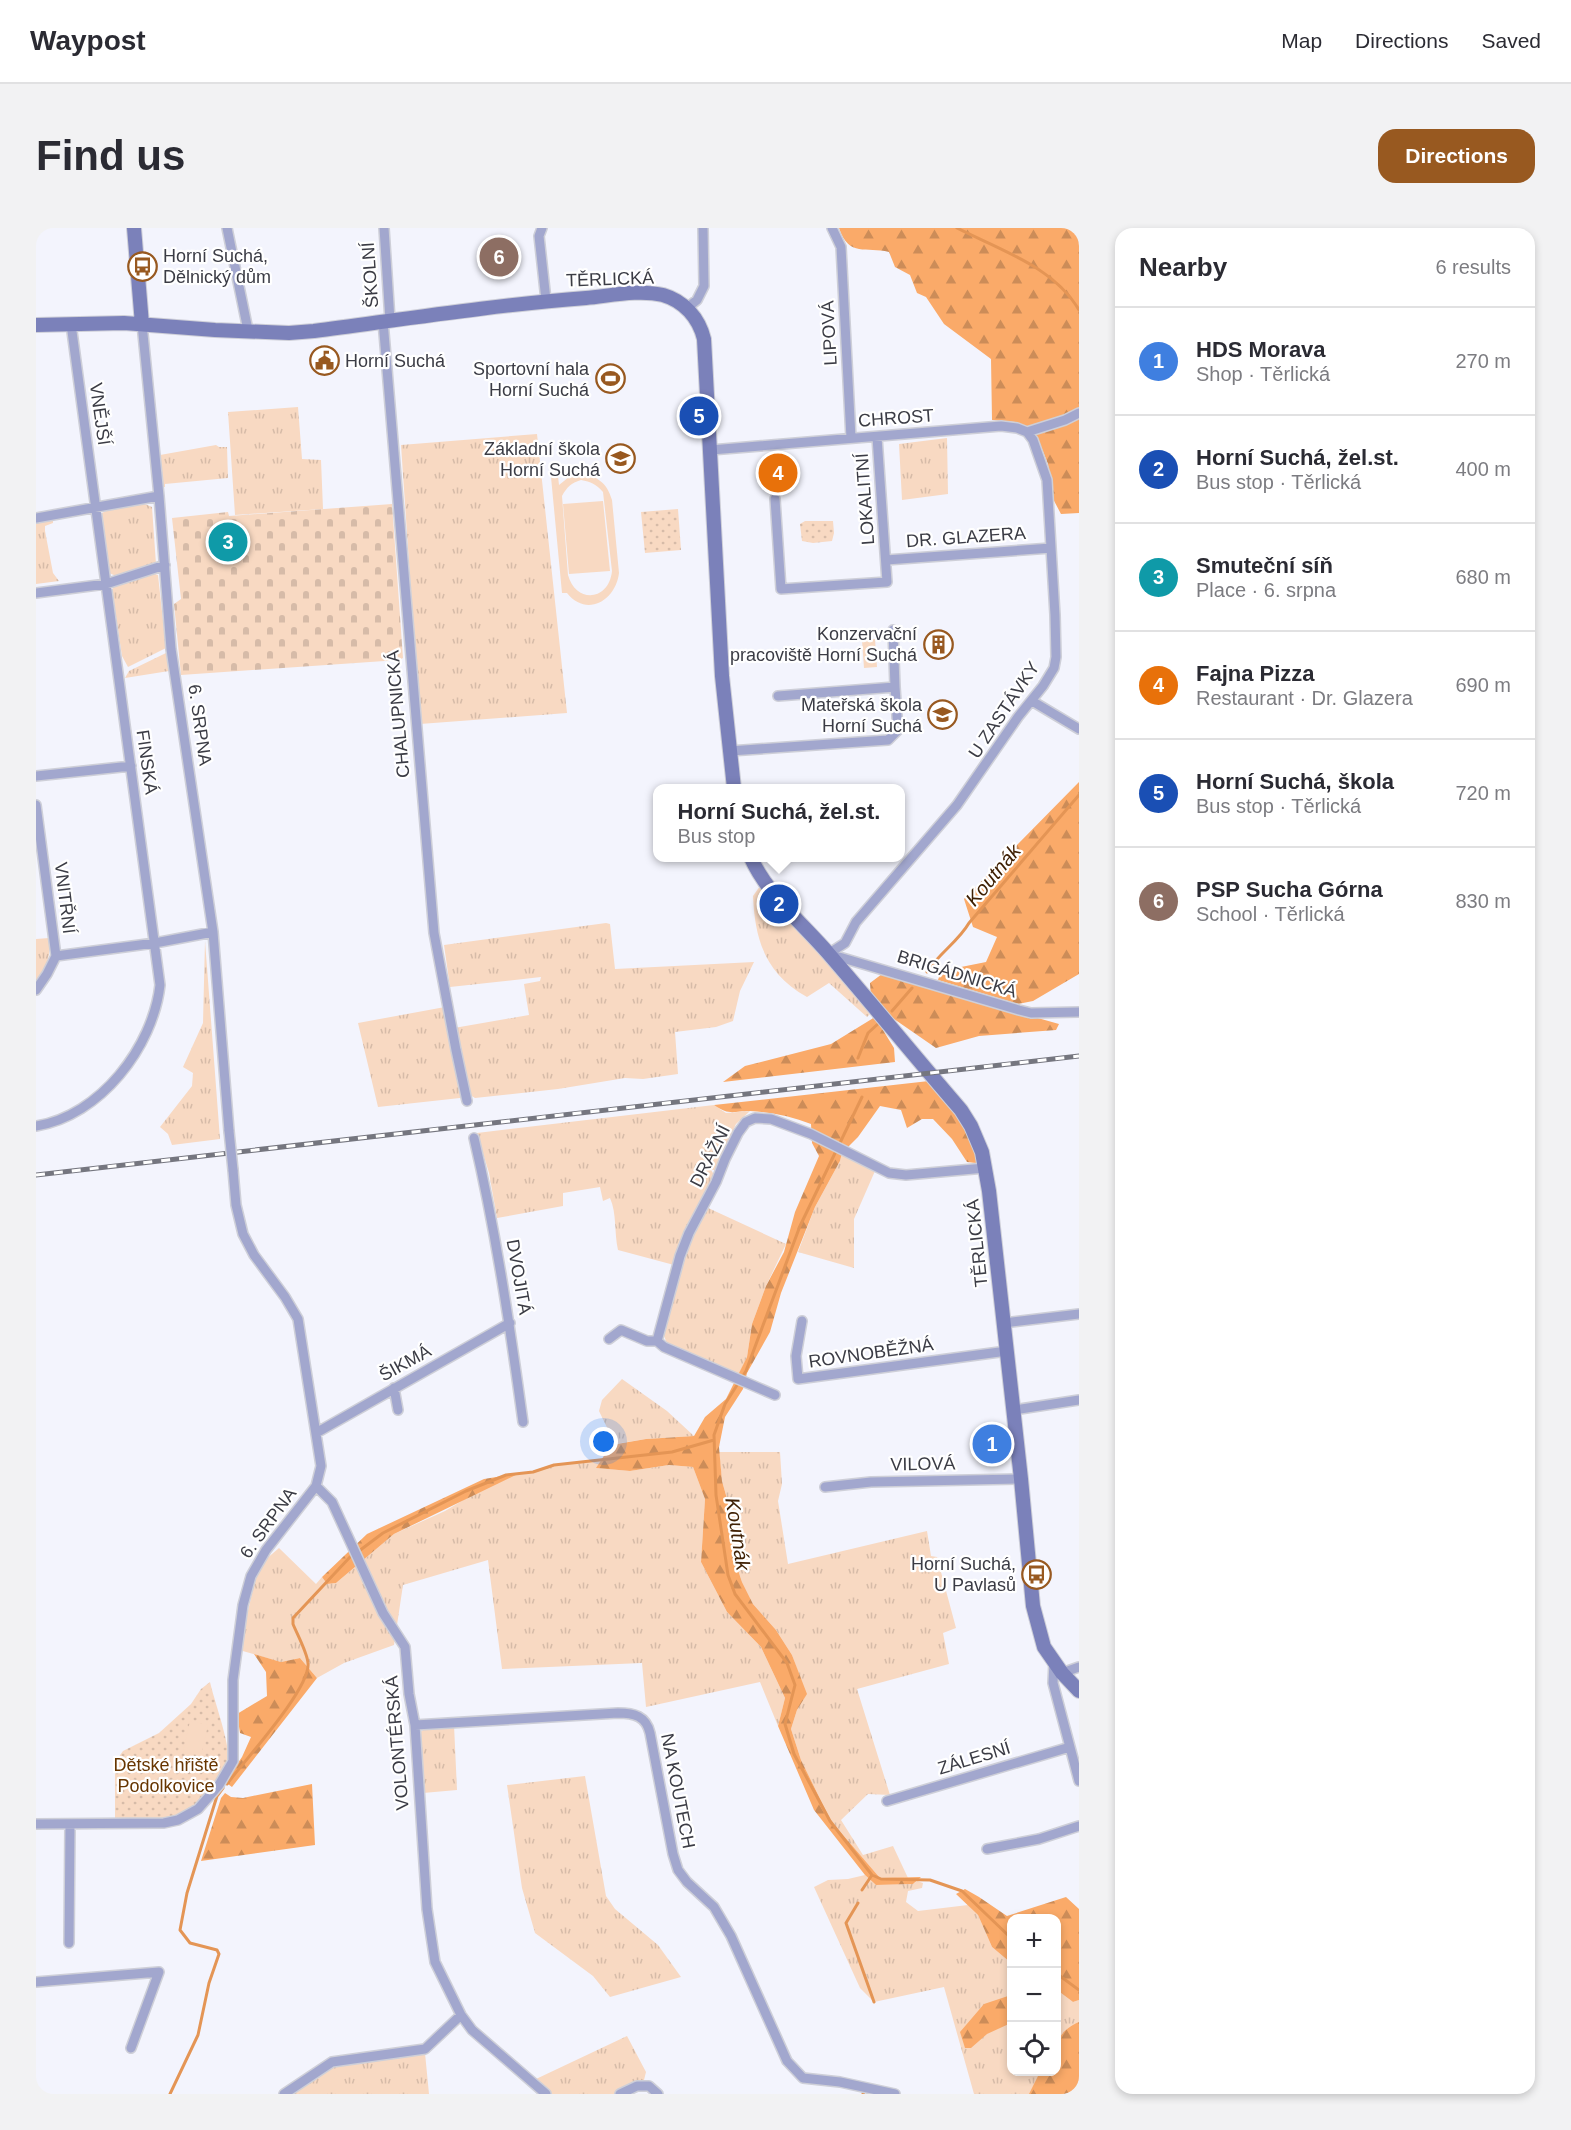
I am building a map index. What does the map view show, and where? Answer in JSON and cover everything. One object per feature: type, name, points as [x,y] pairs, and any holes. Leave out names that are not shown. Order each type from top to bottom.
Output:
[{"type":"main road","points":[[134,228],[142,324]]},
{"type":"main road","name":"TĚRLICKÁ","points":[[36,325],[142,324],[289,333],[314,332],[546,300],[654,294],[676,300],[687,308]]},
{"type":"main road","points":[[687,308],[700,325],[704,339],[722,676],[733,784]]},
{"type":"main road","name":"TĚRLICKÁ","points":[[753,862],[780,900],[961,1110],[977,1139],[985,1168],[1004,1323],[1033,1606],[1044,1647],[1062,1673],[1079,1690]]},
{"type":"street","points":[[227,228],[248,330]]},
{"type":"street","name":"ŠKOLNÍ","points":[[384,228],[386,321]]},
{"type":"street","points":[[542,228],[539,236],[546,300]]},
{"type":"street","points":[[687,308],[697,300],[704,286],[703,228]]},
{"type":"street","name":"LIPOVÁ","points":[[832,228],[841,247],[850,438]]},
{"type":"street","name":"CHALUPNICKÁ","points":[[386,321],[434,933],[467,1101]]},
{"type":"street","name":"VNĚJŠÍ","points":[[71,324],[106,584]]},
{"type":"street","name":"6. SRPNA","points":[[36,1824],[164,1823],[178,1820],[198,1809],[219,1785],[233,1761],[234,1670],[243,1605],[251,1576],[266,1550],[316,1486],[321,1466],[298,1319],[243,1234],[236,1205],[213,932],[171,649],[142,324]]},
{"type":"street","name":"CHROST","points":[[711,450],[1002,426],[1027,432],[1079,413]]},
{"type":"street","name":"U ZASTÁVKY","points":[[828,954],[845,944],[856,922],[957,805],[1053,668],[1056,657],[1050,502],[1045,474],[1033,440],[1027,432]]},
{"type":"street","name":"LOKALITNÍ","points":[[877,437],[886,560]]},
{"type":"street","points":[[36,518],[159,496]]},
{"type":"street","name":"DR. GLAZERA","points":[[775,499],[781,589],[887,582],[886,560],[1051,548]]},
{"type":"street","points":[[36,593],[106,584],[165,565]]},
{"type":"street","name":"FINSKÁ","points":[[36,1126],[77,1112],[108,1087],[131,1059],[158,1005],[160,985],[155,944],[106,584]]},
{"type":"street","points":[[730,751],[888,740],[898,730],[893,630]]},
{"type":"street","points":[[778,696],[895,687]]},
{"type":"street","points":[[1032,701],[1079,729]]},
{"type":"street","points":[[36,776],[130,766]]},
{"type":"street","name":"VNITŘNÍ","points":[[36,806],[56,956],[36,990]]},
{"type":"street","points":[[56,956],[155,944],[213,932]]},
{"type":"street","name":"BRIGÁDNICKÁ","points":[[828,954],[1031,1013],[1079,1012]]},
{"type":"street","name":"DRÁŽNÍ","points":[[657,1341],[680,1256],[689,1233],[746,1122],[755,1118],[771,1119],[811,1134],[889,1173],[906,1175],[985,1168]]},
{"type":"street","name":"DVOJITÁ","points":[[474,1138],[489,1200],[510,1323],[522,1422]]},
{"type":"street","points":[[1004,1323],[1079,1314]]},
{"type":"street","name":"ROVNOBĚŽNÁ","points":[[802,1321],[796,1356],[798,1379],[1007,1351]]},
{"type":"street","name":"ŠIKMÁ","points":[[316,1433],[510,1323]]},
{"type":"street","points":[[609,1339],[621,1330],[647,1341],[657,1341],[664,1347],[775,1395]]},
{"type":"street","points":[[394,1388],[398,1410]]},
{"type":"street","points":[[1014,1410],[1079,1400]]},
{"type":"street","name":"VILOVÁ","points":[[825,1487],[872,1482],[1021,1479]]},
{"type":"street","name":"VOLONTÉRSKÁ","points":[[316,1486],[332,1502],[383,1613],[405,1647],[409,1694],[415,1725],[427,1909],[435,1962],[461,2015],[490,2047],[546,2094]]},
{"type":"street","points":[[1054,1661],[1053,1683],[1079,1781]]},
{"type":"street","points":[[1062,1673],[1079,1667]]},
{"type":"street","name":"NA KOUTECH","points":[[415,1725],[618,1713],[634,1714],[641,1718],[646,1722],[650,1733],[678,1870],[714,1908],[731,1936],[787,2061],[803,2078],[840,2082],[895,2094]]},
{"type":"street","name":"ZÁLESNÍ","points":[[887,1801],[1070,1747]]},
{"type":"street","points":[[69,1942],[70,1824]]},
{"type":"street","points":[[987,1849],[1039,1839],[1079,1826]]},
{"type":"street","points":[[36,1982],[159,1972],[131,2048]]},
{"type":"street","points":[[284,2094],[332,2062],[425,2049],[461,2015]]},
{"type":"street","points":[[620,2094],[637,2086],[648,2086],[658,2094]]},
{"type":"green space","points":[[839,228],[1079,228],[1079,513],[1061,514],[1052,497],[1048,464],[1040,444],[1027,427],[1015,422],[992,420],[991,359],[944,324],[926,297],[917,293],[910,275],[895,267],[889,252],[853,247],[848,244]]},
{"type":"green space","points":[[298,407],[302,459],[321,460],[323,509],[235,515],[228,412]]},
{"type":"green space","points":[[537,434],[567,713],[420,724],[401,445]]},
{"type":"green space","points":[[947,438],[948,494],[902,500],[899,444]]},
{"type":"green space","points":[[216,445],[227,447],[228,478],[165,484],[163,487],[160,455]]},
{"type":"green space","points":[[580,474],[601,481],[612,500],[619,573],[617,583],[607,598],[591,605],[583,604],[567,593],[562,593],[551,477],[558,476],[559,485],[569,477]],"holes":[[[581,480],[596,485],[603,492],[612,571],[610,581],[605,588],[592,595],[578,591],[568,575],[562,496],[572,484]]]},
{"type":"green space","points":[[603,501],[610,571],[569,574],[563,504]]},
{"type":"green space","points":[[145,504],[152,507],[156,564],[116,576],[109,573],[102,513],[110,509]]},
{"type":"green space","points":[[392,504],[403,658],[181,675],[174,604],[181,599],[172,518],[228,512],[229,516]]},
{"type":"green space","points":[[678,509],[681,550],[645,553],[641,512]]},
{"type":"green space","points":[[53,519],[53,523],[45,526],[45,531],[53,573],[59,581],[36,584],[36,521]]},
{"type":"green space","points":[[805,521],[833,521],[832,541],[813,543],[802,541],[800,524]]},
{"type":"green space","points":[[158,575],[166,648],[128,667],[122,656],[112,590],[114,585],[128,578]]},
{"type":"green space","points":[[875,639],[877,667],[864,668],[862,640]]},
{"type":"green space","points":[[166,653],[169,671],[125,678],[129,671]]},
{"type":"green space","points":[[1079,782],[1079,974],[1033,1001],[1018,1004],[938,980],[941,971],[986,962],[997,937],[973,927],[964,899]]},
{"type":"green space","points":[[760,886],[871,1013],[867,1017],[829,983],[807,997],[793,988],[772,967],[760,942],[754,912],[753,896]]},
{"type":"green space","points":[[610,924],[615,969],[754,962],[740,991],[733,1021],[716,1027],[675,1032],[678,1074],[643,1079],[625,1078],[558,1089],[475,1098],[470,1095],[454,1028],[529,1015],[524,984],[540,981],[541,977],[450,987],[444,945]]},
{"type":"green space","points":[[49,938],[47,961],[36,982],[36,939]]},
{"type":"green space","points":[[205,941],[220,1139],[172,1145],[168,1134],[160,1127],[192,1086],[193,1073],[183,1067],[203,1023]]},
{"type":"green space","points":[[882,974],[1059,1024],[1056,1030],[979,1036],[936,1048],[881,1010],[871,998],[870,983]]},
{"type":"green space","points":[[445,1007],[463,1093],[460,1098],[378,1107],[358,1023]]},
{"type":"green space","points":[[875,1017],[894,1048],[895,1062],[723,1082],[745,1066],[831,1044]]},
{"type":"green space","points":[[929,1081],[953,1108],[967,1130],[976,1153],[976,1163],[967,1162],[952,1139],[933,1119],[922,1119],[907,1128],[901,1110],[880,1106],[858,1137],[842,1153],[815,1207],[781,1293],[770,1332],[747,1373],[743,1389],[725,1417],[719,1447],[722,1481],[733,1520],[732,1552],[742,1582],[753,1604],[776,1630],[792,1655],[807,1694],[797,1710],[791,1729],[801,1760],[831,1821],[880,1878],[921,1877],[913,1884],[876,1885],[865,1875],[814,1810],[778,1726],[785,1698],[761,1647],[727,1612],[701,1562],[705,1499],[693,1467],[669,1465],[630,1471],[596,1468],[611,1445],[646,1439],[694,1436],[705,1417],[726,1399],[747,1357],[752,1324],[766,1286],[784,1252],[795,1212],[819,1156],[812,1143],[811,1124],[773,1113],[728,1112],[714,1105]]},
{"type":"green space","points":[[714,1105],[726,1113],[750,1111],[736,1124],[715,1170],[711,1170],[713,1178],[690,1221],[674,1265],[618,1250],[612,1204],[610,1198],[603,1201],[600,1187],[563,1193],[563,1206],[497,1218],[489,1173],[477,1133]]},
{"type":"green space","points":[[842,1153],[875,1171],[854,1219],[854,1268],[798,1252],[815,1207]]},
{"type":"green space","points":[[706,1207],[786,1244],[766,1286],[752,1324],[747,1357],[739,1374],[668,1346],[662,1331],[683,1261]]},
{"type":"green space","points":[[622,1379],[667,1411],[694,1436],[646,1439],[615,1444],[599,1411],[602,1400]]},
{"type":"green space","points":[[719,1452],[780,1452],[782,1484],[778,1501],[788,1564],[927,1531],[931,1556],[937,1557],[956,1628],[943,1633],[949,1664],[857,1689],[890,1795],[868,1794],[841,1820],[863,1855],[893,1846],[908,1878],[880,1878],[831,1821],[801,1760],[791,1729],[797,1710],[806,1694],[792,1655],[776,1630],[753,1604],[742,1582],[732,1552],[733,1520],[722,1481]]},
{"type":"green space","points":[[601,1460],[597,1468],[630,1471],[669,1465],[693,1467],[705,1499],[701,1562],[727,1612],[761,1647],[785,1698],[778,1726],[760,1682],[646,1707],[642,1663],[502,1669],[488,1560],[403,1585],[394,1645],[344,1663],[317,1678],[300,1658],[281,1662],[232,1648],[242,1637],[256,1576],[265,1560],[279,1548],[316,1584],[322,1577],[327,1584],[336,1583],[394,1534],[445,1511],[506,1475],[533,1472],[554,1465]]},
{"type":"green space","points":[[520,1473],[394,1534],[336,1583],[327,1584],[322,1577],[367,1534],[484,1479]]},
{"type":"green space","points":[[254,1654],[281,1662],[300,1658],[317,1678],[232,1787],[225,1782],[242,1757],[251,1737],[240,1733],[237,1714],[267,1696],[266,1672]]},
{"type":"green space","name":"Dětské hřiště Podolkovice","points":[[210,1682],[228,1755],[215,1784],[195,1805],[171,1817],[144,1820],[115,1818],[115,1762],[123,1751],[159,1733],[191,1704],[201,1689]]},
{"type":"green space","points":[[190,1721],[208,1725],[201,1756],[183,1752]]},
{"type":"green space","points":[[454,1725],[457,1790],[423,1793],[419,1733],[427,1727]]},
{"type":"green space","points":[[585,1776],[606,1896],[615,1909],[658,1945],[681,1977],[610,1997],[593,1976],[535,1933],[522,1888],[507,1785]]},
{"type":"green space","points":[[312,1784],[315,1845],[201,1861],[221,1798],[225,1793],[231,1797],[243,1798]]},
{"type":"green space","points":[[865,1875],[876,1885],[913,1884],[917,1881],[923,1883],[922,1888],[908,1891],[906,1902],[918,1911],[968,1905],[978,1915],[992,1947],[1007,1960],[1007,2076],[1061,2076],[1061,1993],[1073,2002],[1079,2000],[1079,2094],[974,2094],[944,1987],[874,2002],[860,1988],[814,1887],[828,1880]]},
{"type":"green space","points":[[965,1889],[1007,1916],[1007,1960],[992,1947],[978,1915],[956,1894]]},
{"type":"green space","points":[[1066,1897],[1079,1909],[1079,2000],[1073,2002],[1061,1993],[1061,1914],[1013,1914]]},
{"type":"green space","points":[[1007,1996],[1007,2025],[987,2034],[971,2048],[965,2048],[960,2032],[984,2004]]},
{"type":"green space","points":[[1079,2022],[1079,2094],[1029,2094],[1038,2076],[1061,2076],[1061,2036]]},
{"type":"green space","points":[[627,2036],[646,2072],[644,2080],[614,2094],[552,2094],[536,2079]]},
{"type":"green space","points":[[425,2053],[429,2094],[291,2094],[335,2065]]},
{"type":"waterway","points":[[957,228],[1008,252],[1041,271],[1068,295],[1079,310]]},
{"type":"waterway","name":"Koutnák","points":[[927,972],[1079,795]]},
{"type":"waterway","name":"Koutnák","points":[[892,1011],[912,988]]},
{"type":"waterway","name":"Koutnák","points":[[858,1058],[868,1033],[880,1022]]},
{"type":"waterway","name":"Koutnák","points":[[862,1097],[800,1226],[746,1371],[725,1404],[714,1435],[716,1495],[728,1575],[735,1594],[787,1663],[795,1685],[785,1724],[794,1754],[830,1821],[872,1875],[881,1879],[930,1880],[962,1891],[1007,1934]]},
{"type":"waterway","points":[[359,1551],[383,1533],[466,1491],[506,1475],[533,1472],[554,1465],[672,1452],[714,1440]]},
{"type":"waterway","points":[[227,1784],[288,1706],[306,1674],[308,1663],[293,1624],[293,1618],[350,1557]]},
{"type":"waterway","points":[[170,2094],[198,2035],[209,1983],[219,1954],[217,1950],[190,1943],[180,1930],[187,1893],[217,1796],[223,1788]]},
{"type":"waterway","points":[[862,1890],[872,1875]]},
{"type":"waterway","points":[[858,1903],[846,1923],[874,2002]]},
{"type":"waterway","name":"Koutnák","points":[[1061,1977],[1079,1990]]},
{"type":"railway","points":[[36,1175],[1079,1056]]},
{"type":"place","name":"PSP Sucha Górna","points":[[499,257]]},
{"type":"place","name":"Horní Suchá, Dělnický dům","points":[[142,266]]},
{"type":"place","name":"Horní Suchá","points":[[324,361]]},
{"type":"place","name":"Sportovní hala Horní Suchá","points":[[610,379]]},
{"type":"place","name":"Horní Suchá, škola","points":[[699,416]]},
{"type":"place","name":"Základní škola Horní Suchá","points":[[621,459]]},
{"type":"place","name":"Fajna Pizza","points":[[778,473]]},
{"type":"place","name":"Smuteční síň","points":[[228,542]]},
{"type":"place","name":"Konzervační pracoviště Horní Suchá","points":[[938,644]]},
{"type":"place","name":"Mateřská škola Horní Suchá","points":[[943,715]]},
{"type":"place","name":"Horní Suchá, žel.st.","points":[[779,904]]},
{"type":"place","name":"HDS Morava","points":[[992,1444]]},
{"type":"place","name":"Horní Suchá, U Pavlasů","points":[[1037,1574]]}]
